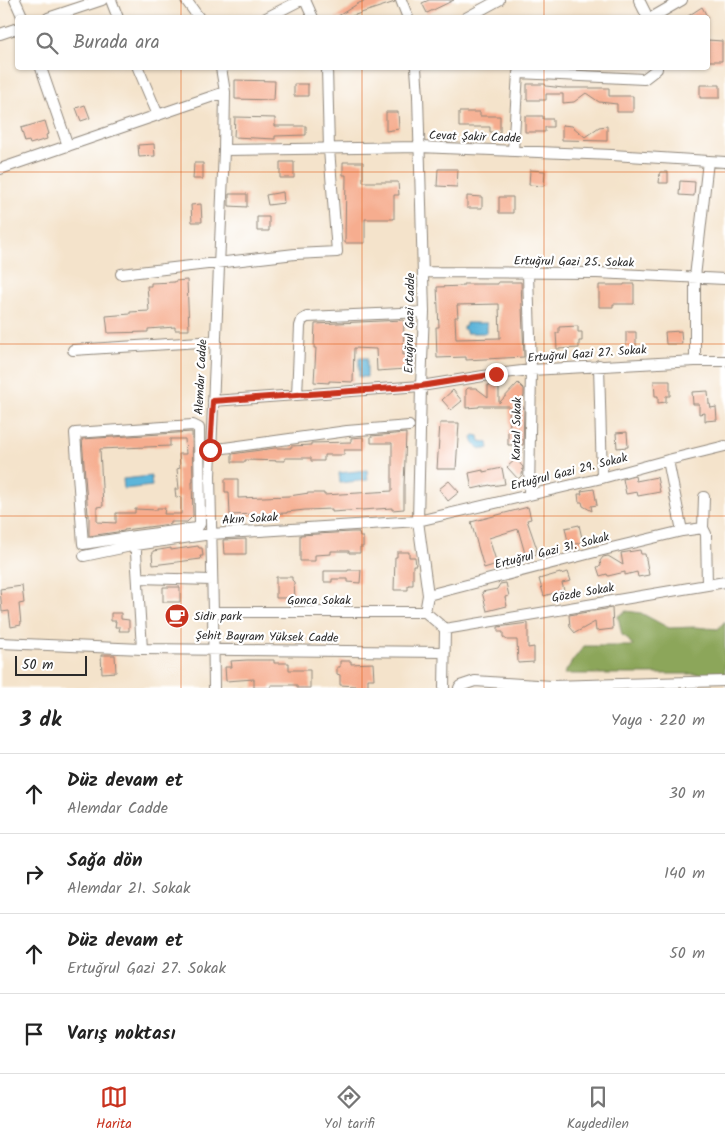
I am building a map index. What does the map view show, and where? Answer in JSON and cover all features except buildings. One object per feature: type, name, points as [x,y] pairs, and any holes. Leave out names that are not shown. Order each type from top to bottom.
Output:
[{"type":"street","points":[[16,0],[22,15]]},
{"type":"street","points":[[57,15],[102,0]]},
{"type":"street","points":[[111,0],[117,15]]},
{"type":"street","points":[[186,0],[197,15]]},
{"type":"street","points":[[272,15],[301,0]]},
{"type":"street","points":[[305,0],[312,15]]},
{"type":"street","points":[[401,0],[407,15]]},
{"type":"street","points":[[472,15],[499,0]]},
{"type":"street","points":[[639,0],[647,15]]},
{"type":"street","points":[[654,15],[682,0]]},
{"type":"street","points":[[0,34],[15,29]]},
{"type":"street","points":[[42,70],[68,146]]},
{"type":"street","points":[[139,70],[158,115]]},
{"type":"street","name":"Alemdar Cadde","points":[[214,688],[210,450],[224,150],[225,92],[221,70]]},
{"type":"street","points":[[121,274],[295,254],[337,252],[329,148],[327,70]]},
{"type":"street","name":"Ertuğrul Gazi Cadde","points":[[416,70],[424,312],[418,521],[428,595],[425,612]]},
{"type":"street","points":[[513,151],[518,73],[644,80],[656,70]]},
{"type":"street","points":[[0,169],[225,92]]},
{"type":"street","name":"Cevat Şakir Cadde","points":[[224,150],[419,147],[725,162]]},
{"type":"street","points":[[695,361],[695,277],[708,161]]},
{"type":"street","name":"Ertuğrul Gazi 25. Sokak","points":[[423,272],[597,273],[725,279]]},
{"type":"street","name":"Kartal Sokak","points":[[528,274],[531,370],[529,495]]},
{"type":"street","points":[[297,395],[300,326],[302,320],[307,317],[424,312]]},
{"type":"street","points":[[72,350],[216,340]]},
{"type":"street","name":"Ertuğrul Gazi 27. Sokak","points":[[213,401],[421,386],[531,370],[725,361]]},
{"type":"street","points":[[599,366],[602,478]]},
{"type":"street","points":[[194,425],[199,428],[200,524],[196,528],[136,541],[83,544],[75,433],[194,425]]},
{"type":"street","points":[[210,450],[347,431],[408,426]]},
{"type":"street","name":"Ertuğrul Gazi 29. Sokak","points":[[418,521],[602,478],[725,446]]},
{"type":"street","points":[[668,460],[682,531]]},
{"type":"street","points":[[704,497],[703,528],[706,534],[707,585]]},
{"type":"street","name":"Akın Sokak","points":[[84,556],[136,541],[211,534],[418,521]]},
{"type":"street","name":"Ertuğrul Gazi 31. Sokak","points":[[428,595],[586,554],[682,531],[703,528]]},
{"type":"street","points":[[136,541],[142,649]]},
{"type":"street","points":[[138,578],[212,580]]},
{"type":"street","name":"Gözde Sokak","points":[[445,629],[725,582]]},
{"type":"street","name":"Gonca Sokak","points":[[213,612],[425,612]]},
{"type":"street","points":[[425,612],[445,629],[444,688]]},
{"type":"street","name":"Şehit Bayram Yüksek Cadde","points":[[0,644],[142,649],[444,652]]},
{"type":"street","points":[[459,688],[460,686],[475,682],[552,687],[703,685],[725,681]]},
{"type":"green space","points":[[626,611],[641,613],[669,628],[695,627],[718,629],[725,621],[725,674],[564,674],[584,646],[633,646],[622,635],[618,616]]},
{"type":"water","points":[[466,323],[487,323],[487,333],[466,333],[463,327],[466,326]]},
{"type":"water","points":[[359,358],[367,358],[367,377],[359,377]]},
{"type":"water","points":[[474,435],[479,436],[480,441],[488,443],[489,448],[480,449],[476,446],[472,438]]},
{"type":"water","points":[[367,470],[368,480],[340,483],[339,473]]},
{"type":"water","points":[[151,476],[152,486],[124,489],[123,479]]},
{"type":"place","name":"Sidir park","points":[[177,616]]},
{"type":"route","points":[[210,450],[213,401],[421,386],[496,374]]}]
